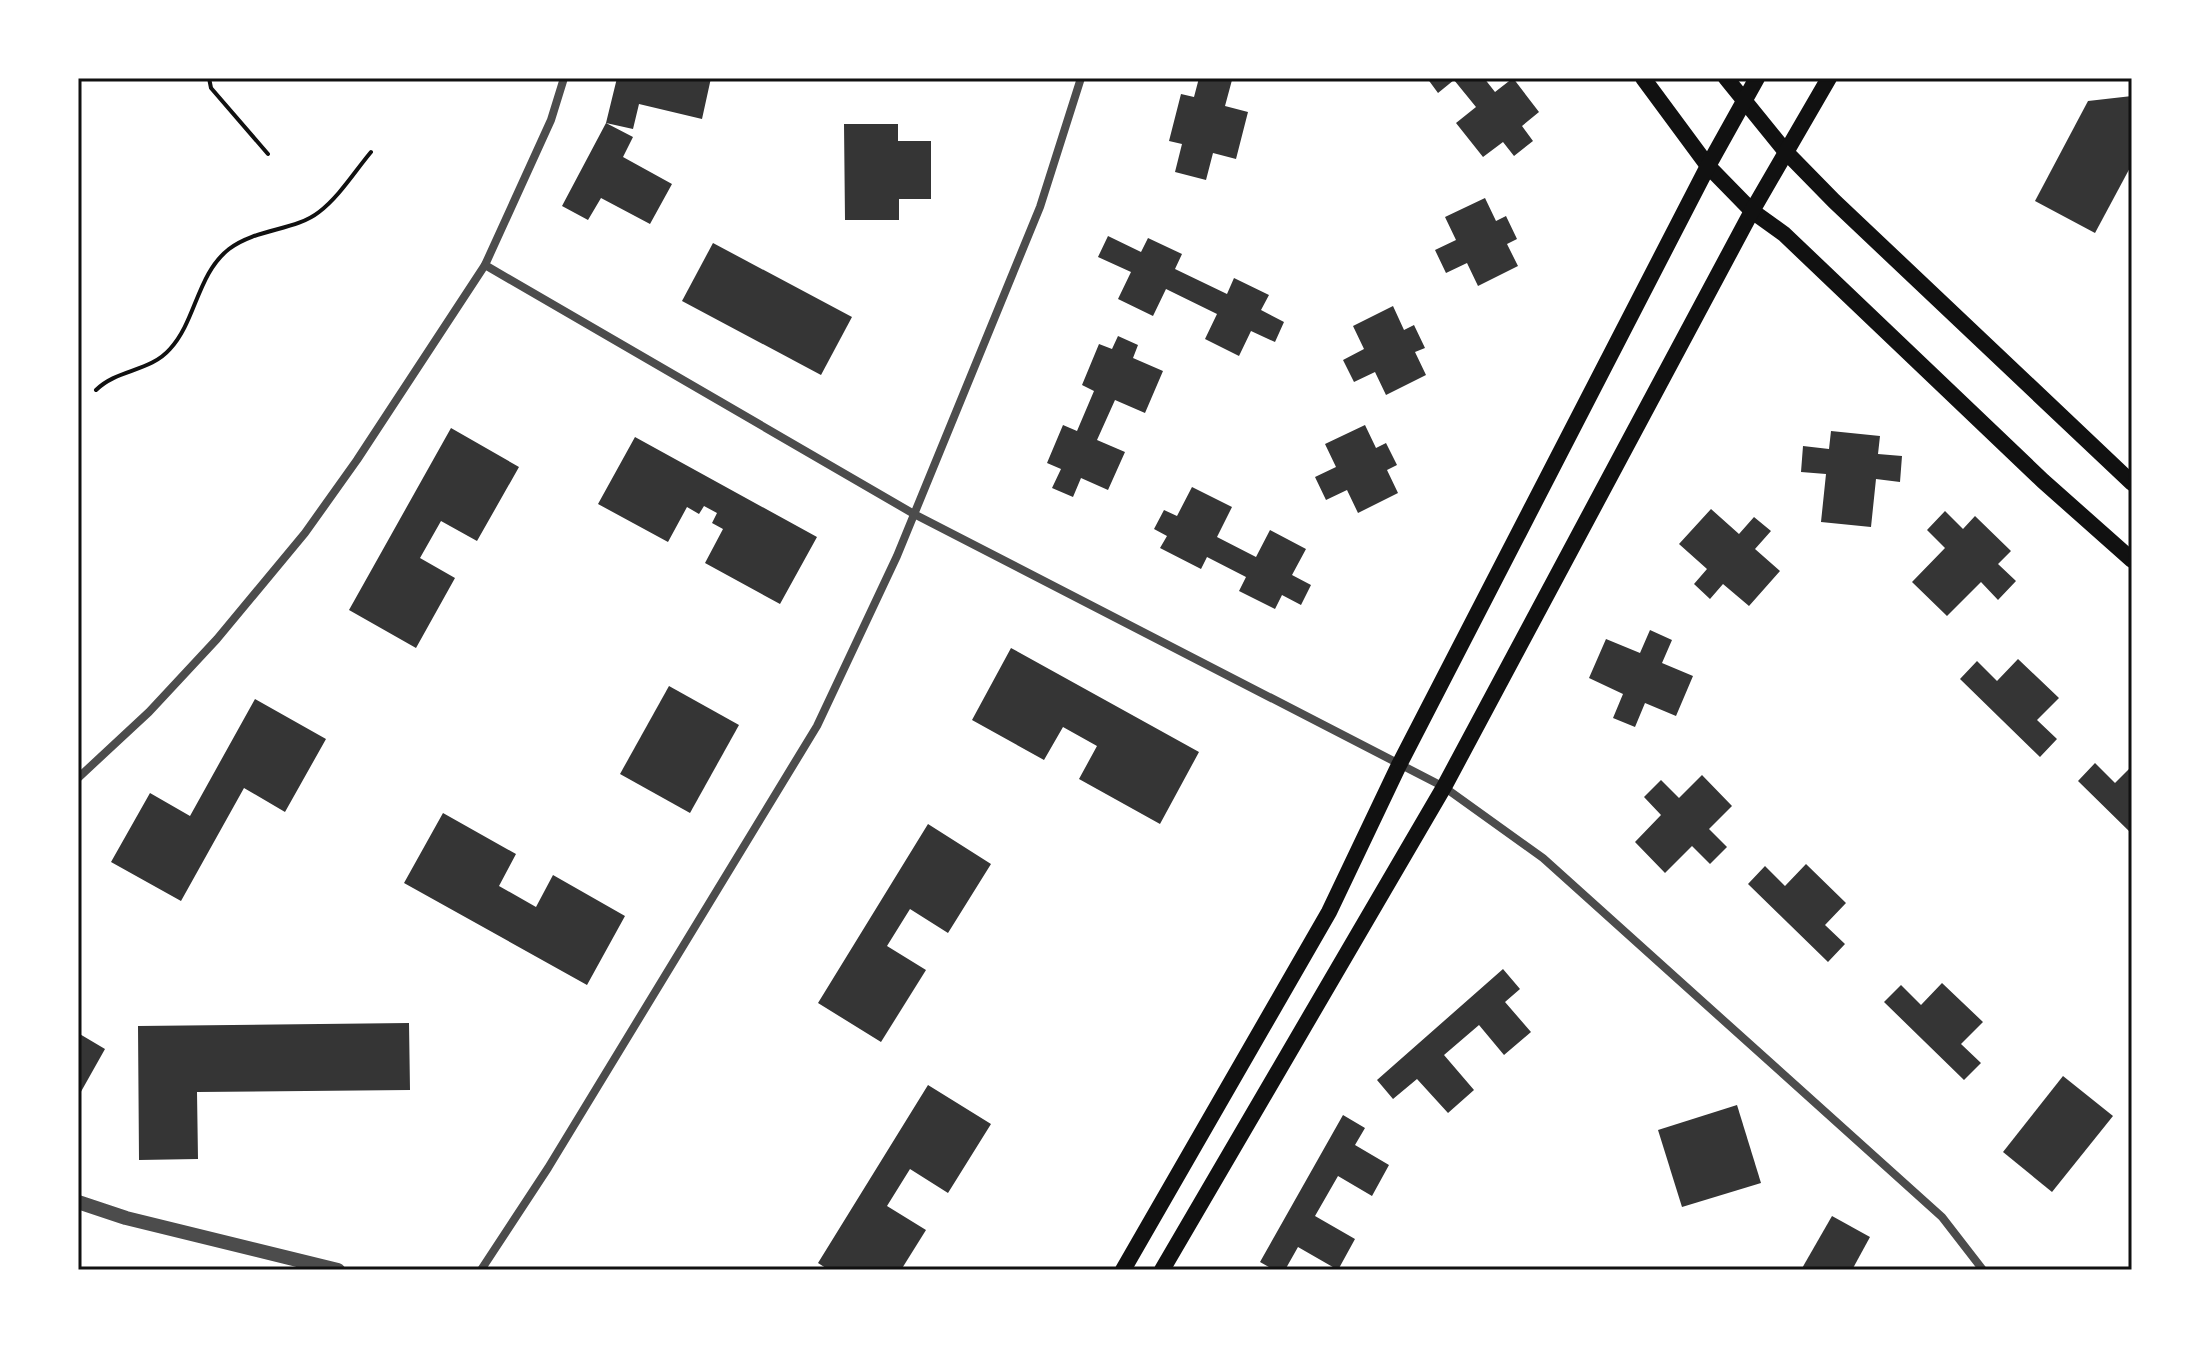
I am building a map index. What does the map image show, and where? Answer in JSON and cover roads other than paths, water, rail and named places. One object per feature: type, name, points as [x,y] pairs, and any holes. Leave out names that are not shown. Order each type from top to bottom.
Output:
[{"type":"main road","points":[[1643,78],[1708,166],[1752,211],[1795,244],[2043,481],[2132,560]]},
{"type":"main road","points":[[1726,78],[1786,152],[2132,483]]},
{"type":"main road","points":[[1123,1270],[1329,912],[1399,765],[1708,166],[1757,78]]},
{"type":"main road","points":[[1162,1270],[1444,787],[1752,211],[1829,78]]},
{"type":"street","points":[[78,778],[149,712],[208,649],[305,533],[485,265],[551,120],[564,78]]},
{"type":"street","points":[[481,1270],[548,1168],[817,726],[914,514],[1040,207],[1081,78]]},
{"type":"street","points":[[485,265],[914,514],[1444,787],[1543,858],[1942,1217],[1983,1270]]},
{"type":"street","points":[[78,1202],[126,1218],[338,1270]]}]
